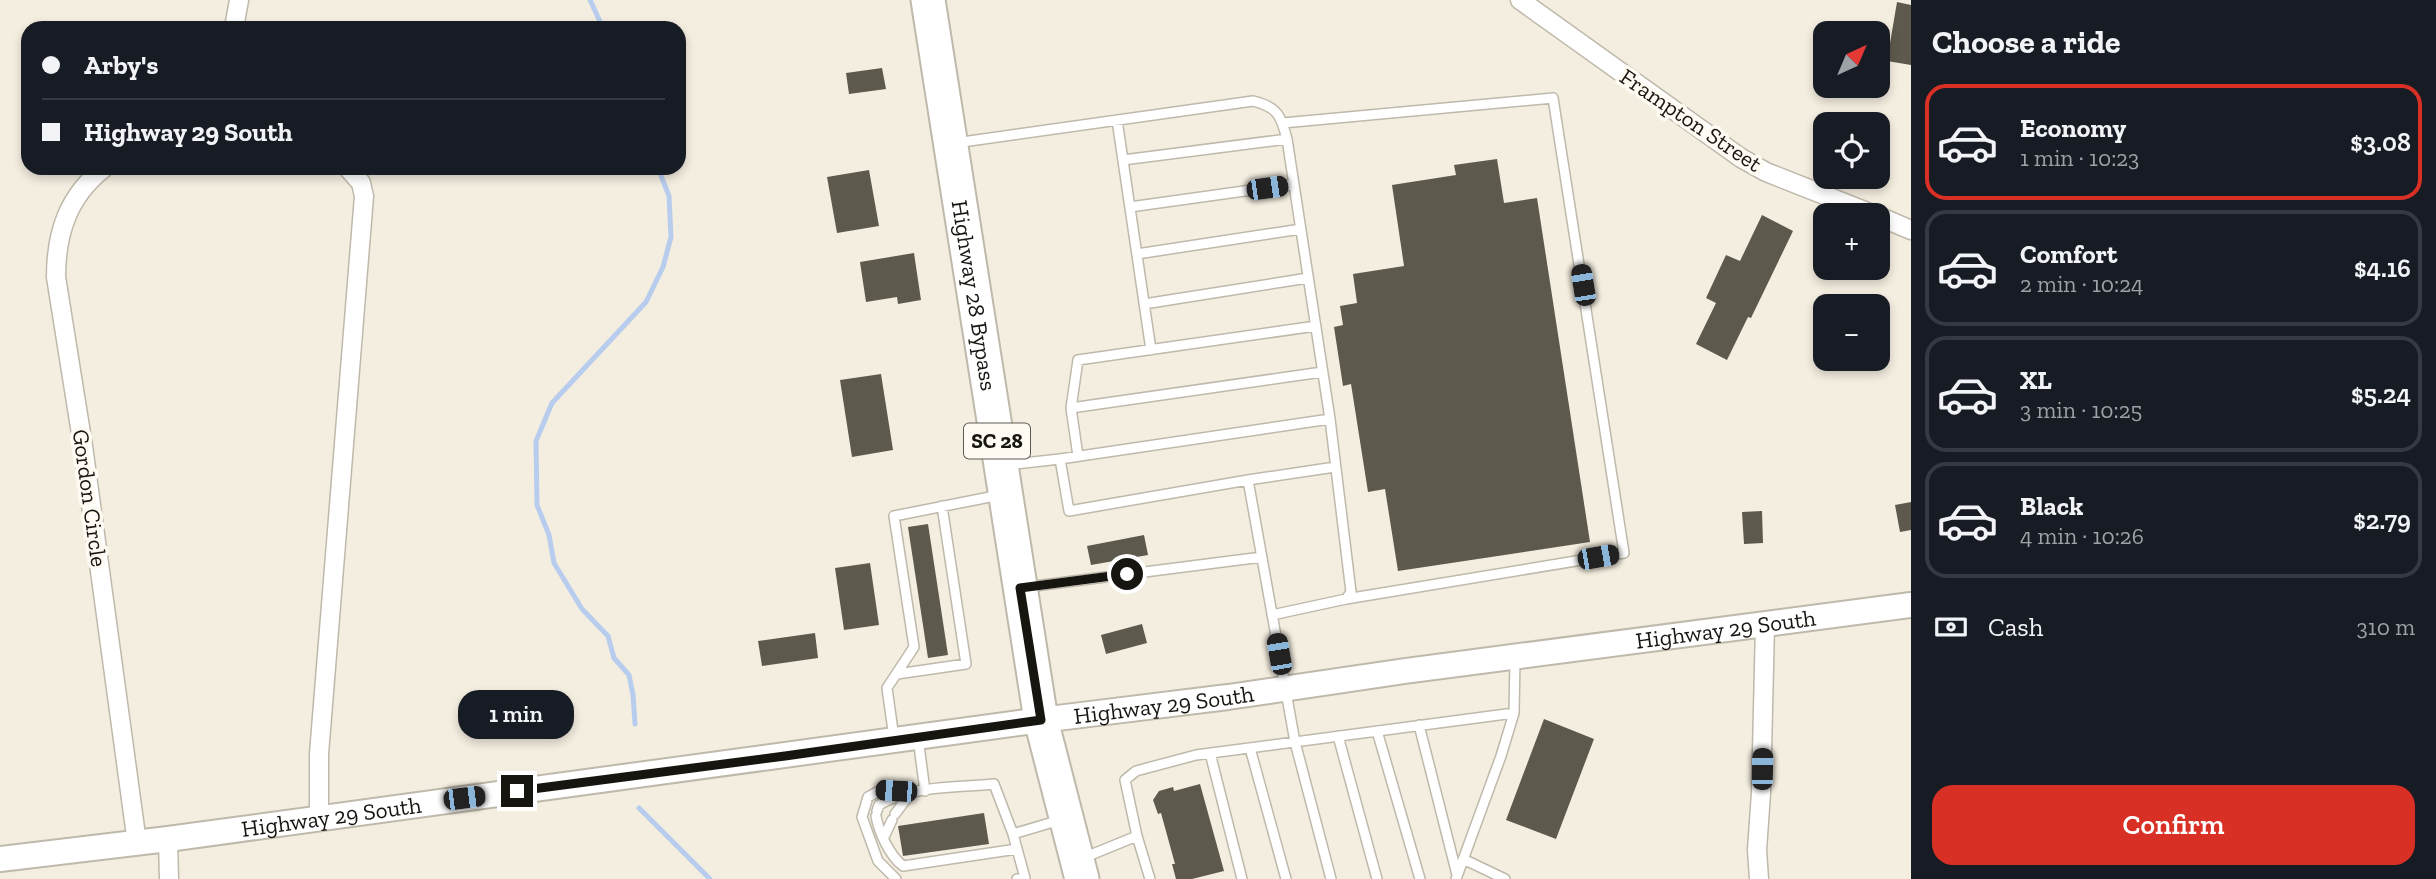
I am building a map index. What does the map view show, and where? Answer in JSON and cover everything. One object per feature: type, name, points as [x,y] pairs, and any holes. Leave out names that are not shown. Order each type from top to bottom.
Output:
[{"type":"highway","name":"Highway 28 Bypass","points":[[928,0],[1041,720],[1079,870]]},
{"type":"main road","name":"Highway 29 South","points":[[0,859],[168,839],[1911,605]]},
{"type":"street","points":[[235,21],[239,0]]},
{"type":"street","name":"Frampton Street","points":[[1520,0],[1679,113],[1709,138],[1766,172],[1844,203]]},
{"type":"street","name":"Gordon Circle","points":[[96,175],[83,187],[64,218],[56,253],[56,277],[87,473],[137,842]]},
{"type":"street","points":[[319,818],[319,754],[364,197],[360,183],[354,175]]},
{"type":"street","name":"Frampton Street","points":[[1890,221],[1911,230]]},
{"type":"street","points":[[1759,879],[1757,850],[1765,625]]},
{"type":"street","points":[[168,839],[169,879]]},
{"type":"lane","points":[[1272,615],[1346,599],[1624,553],[1553,98],[1283,123]]},
{"type":"lane","points":[[951,143],[1254,101],[1268,104],[1281,116],[1287,139],[1329,419],[1350,592],[1346,599]]},
{"type":"lane","points":[[1117,120],[1151,350]]},
{"type":"lane","points":[[1123,160],[1287,139]]},
{"type":"lane","points":[[1130,208],[1294,184]]},
{"type":"lane","points":[[1137,254],[1301,229]]},
{"type":"lane","points":[[1144,304],[1308,278]]},
{"type":"lane","points":[[1079,456],[1071,408],[1078,360],[1315,326]]},
{"type":"lane","points":[[1071,408],[1322,372]]},
{"type":"lane","points":[[925,791],[887,688],[914,647],[894,516],[942,506],[1060,458],[1329,419]]},
{"type":"lane","points":[[1060,458],[1069,511],[1335,467]]},
{"type":"lane","points":[[1248,480],[1295,742],[1331,879]]},
{"type":"lane","points":[[897,674],[966,664],[942,506]]},
{"type":"lane","points":[[1020,588],[1262,557]]},
{"type":"lane","points":[[1457,877],[1514,712],[1515,657]]},
{"type":"lane","points":[[1150,879],[1137,836],[1125,779],[1136,772],[1210,753],[1514,712]]},
{"type":"lane","points":[[1419,725],[1457,877]]},
{"type":"lane","points":[[1377,731],[1420,879]]},
{"type":"lane","points":[[1338,736],[1377,879]]},
{"type":"lane","points":[[1250,748],[1286,879]]},
{"type":"lane","points":[[1210,753],[1242,879]]},
{"type":"lane","points":[[896,879],[878,861],[862,817],[868,797],[881,790],[911,792],[993,784],[1013,834],[1025,878],[1017,879]]},
{"type":"lane","points":[[911,792],[890,798],[879,805],[877,814],[878,829],[893,858],[903,866],[1017,849]]},
{"type":"lane","points":[[884,837],[893,817],[911,792]]},
{"type":"lane","points":[[1013,834],[1065,819]]},
{"type":"lane","points":[[1079,870],[1137,836]]},
{"type":"lane","points":[[1463,859],[1504,879]]},
{"type":"building","points":[[1897,2],[1911,5],[1911,65],[1890,62],[1890,43]]},
{"type":"building","points":[[882,68],[886,89],[849,94],[846,73]]},
{"type":"building","points":[[1497,159],[1504,203],[1537,198],[1590,542],[1398,571],[1385,489],[1368,492],[1351,384],[1343,386],[1334,327],[1343,325],[1340,306],[1357,303],[1353,274],[1404,266],[1392,185],[1456,175],[1454,165]]},
{"type":"building","points":[[869,170],[879,226],[837,233],[827,177]]},
{"type":"building","points":[[1762,215],[1793,231],[1751,318],[1748,317],[1727,360],[1696,344],[1716,303],[1706,298],[1726,255],[1740,261]]},
{"type":"building","points":[[914,253],[921,300],[898,304],[897,297],[866,302],[860,262]]},
{"type":"building","points":[[881,374],[893,450],[852,457],[840,380]]},
{"type":"building","points":[[1911,502],[1911,530],[1900,532],[1895,505]]},
{"type":"building","points":[[1762,511],[1763,543],[1744,544],[1742,512]]},
{"type":"building","points":[[928,524],[948,655],[928,658],[908,527]]},
{"type":"building","points":[[1144,535],[1148,555],[1091,565],[1087,546]]},
{"type":"building","points":[[870,563],[879,625],[844,630],[835,568]]},
{"type":"building","points":[[1142,624],[1147,643],[1106,654],[1101,635]]},
{"type":"building","points":[[815,633],[818,658],[762,666],[758,641]]},
{"type":"building","points":[[1544,719],[1594,739],[1556,839],[1506,820]]},
{"type":"building","points":[[1200,784],[1224,871],[1192,879],[1176,879],[1172,864],[1175,864],[1161,813],[1158,814],[1153,800],[1159,791],[1173,787],[1174,791]]},
{"type":"building","points":[[984,813],[989,844],[903,856],[898,826]]},
{"type":"waterway","points":[[590,0],[600,21]]},
{"type":"waterway","points":[[635,724],[629,675],[614,658],[608,636],[582,609],[554,563],[549,535],[537,505],[536,441],[552,403],[646,302],[663,267],[671,237],[669,196],[661,175]]},
{"type":"waterway","points":[[639,808],[710,879]]},
{"type":"route","points":[[517,791],[1041,720],[1020,588],[1127,574]]}]
